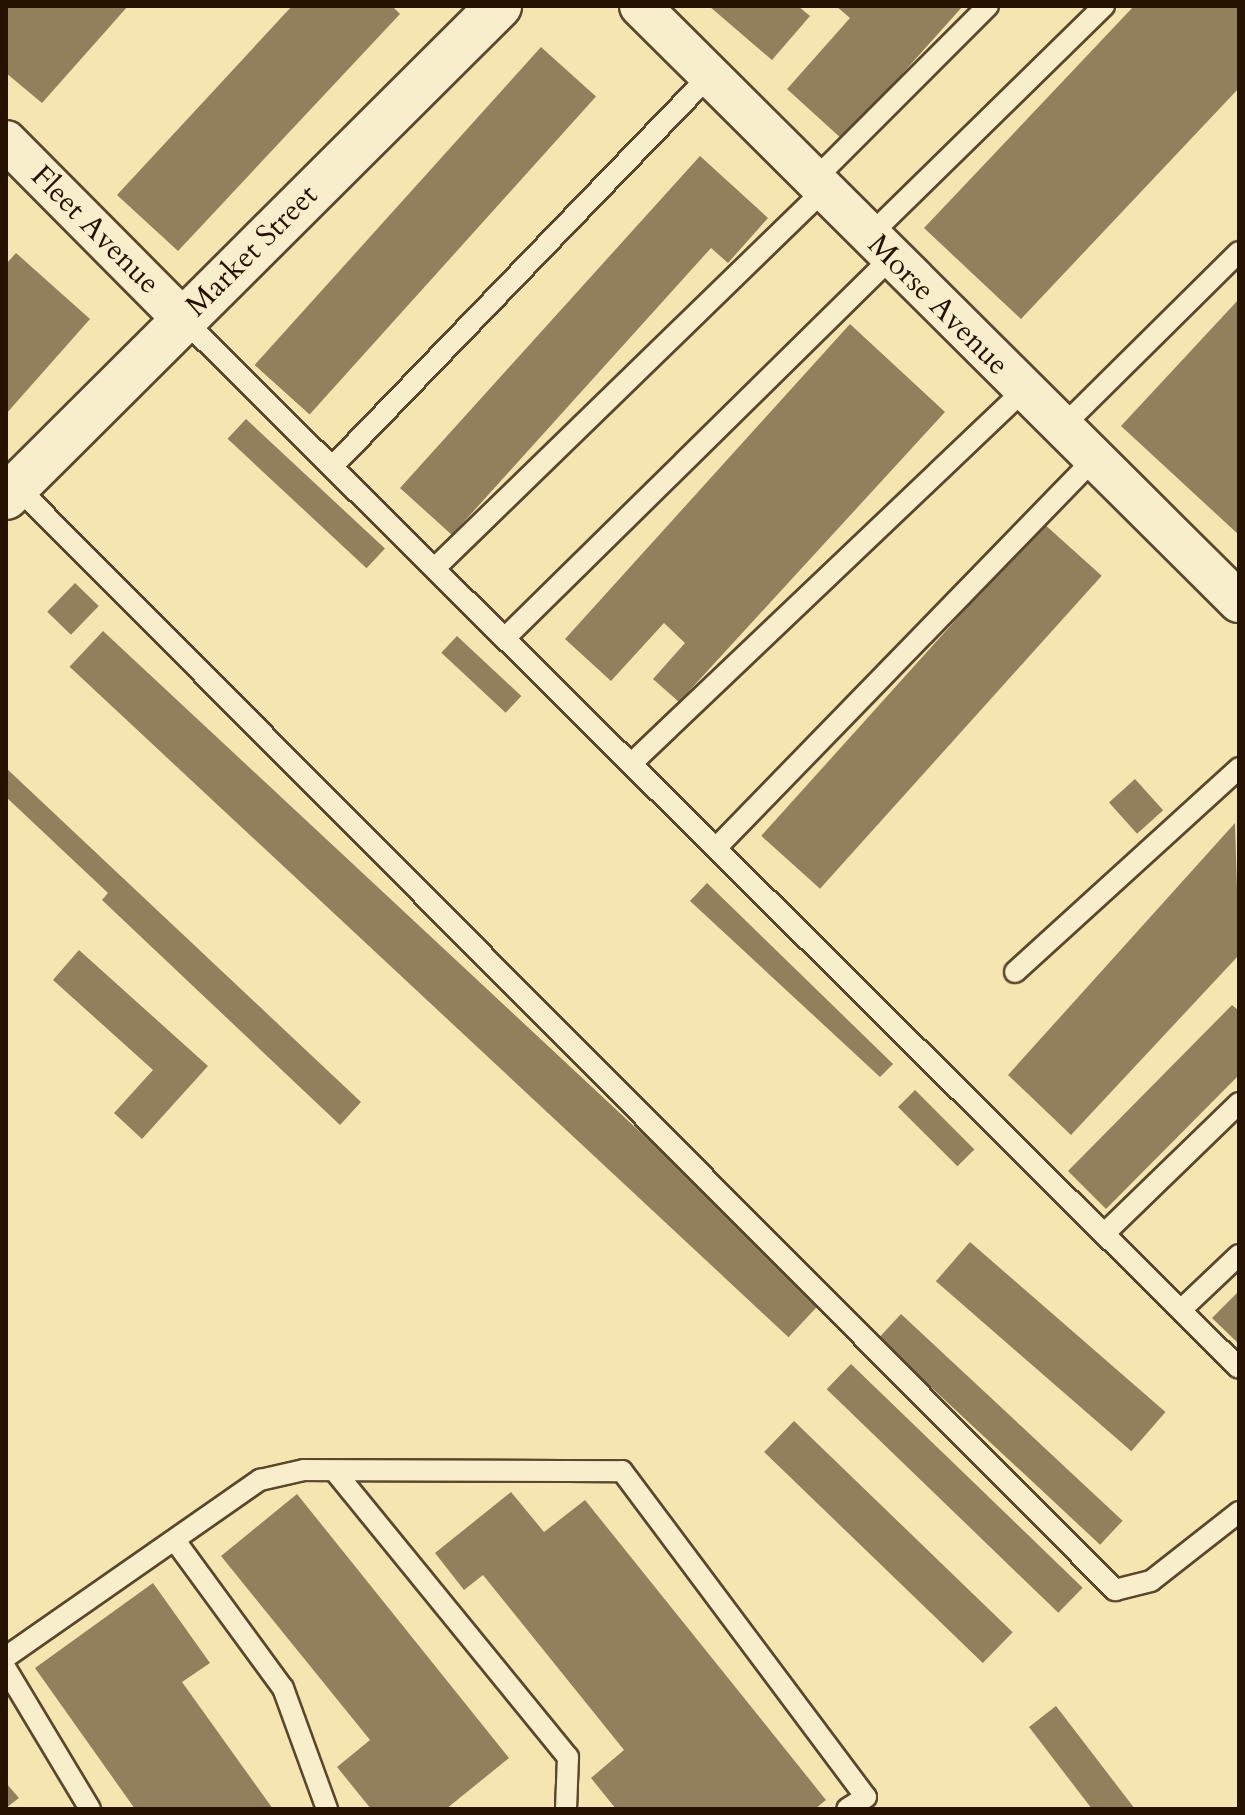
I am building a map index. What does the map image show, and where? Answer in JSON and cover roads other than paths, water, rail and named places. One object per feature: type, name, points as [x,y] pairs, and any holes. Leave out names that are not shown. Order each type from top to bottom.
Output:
[{"type":"street","name":"Market Street","points":[[11,492],[499,6]]},
{"type":"street","name":"Morse Avenue","points":[[640,6],[1239,602]]},
{"type":"street","name":"Fleet Avenue","points":[[6,141],[183,319]]},
{"type":"lane","points":[[436,567],[819,185],[988,6]]},
{"type":"lane","points":[[506,637],[880,247],[1104,6]]},
{"type":"lane","points":[[333,466],[710,75]]},
{"type":"lane","points":[[1061,428],[1239,252]]},
{"type":"lane","points":[[183,319],[1107,1231],[1239,1368]]},
{"type":"lane","points":[[633,762],[1024,390]]},
{"type":"lane","points":[[718,846],[1093,460]]},
{"type":"lane","points":[[11,492],[96,568],[839,1309],[1115,1590],[1151,1581],[1239,1512]]},
{"type":"lane","points":[[1015,972],[1239,768]]},
{"type":"lane","points":[[1107,1231],[1239,1103]]},
{"type":"lane","points":[[1183,1308],[1239,1255]]},
{"type":"lane","points":[[6,1657],[176,1542],[260,1480],[304,1470],[337,1474],[538,1466],[622,1471],[866,1797],[847,1809]]},
{"type":"lane","points":[[337,1474],[568,1757],[566,1809]]},
{"type":"lane","points":[[176,1542],[283,1688],[327,1809]]},
{"type":"lane","points":[[6,1669],[90,1809]]}]
